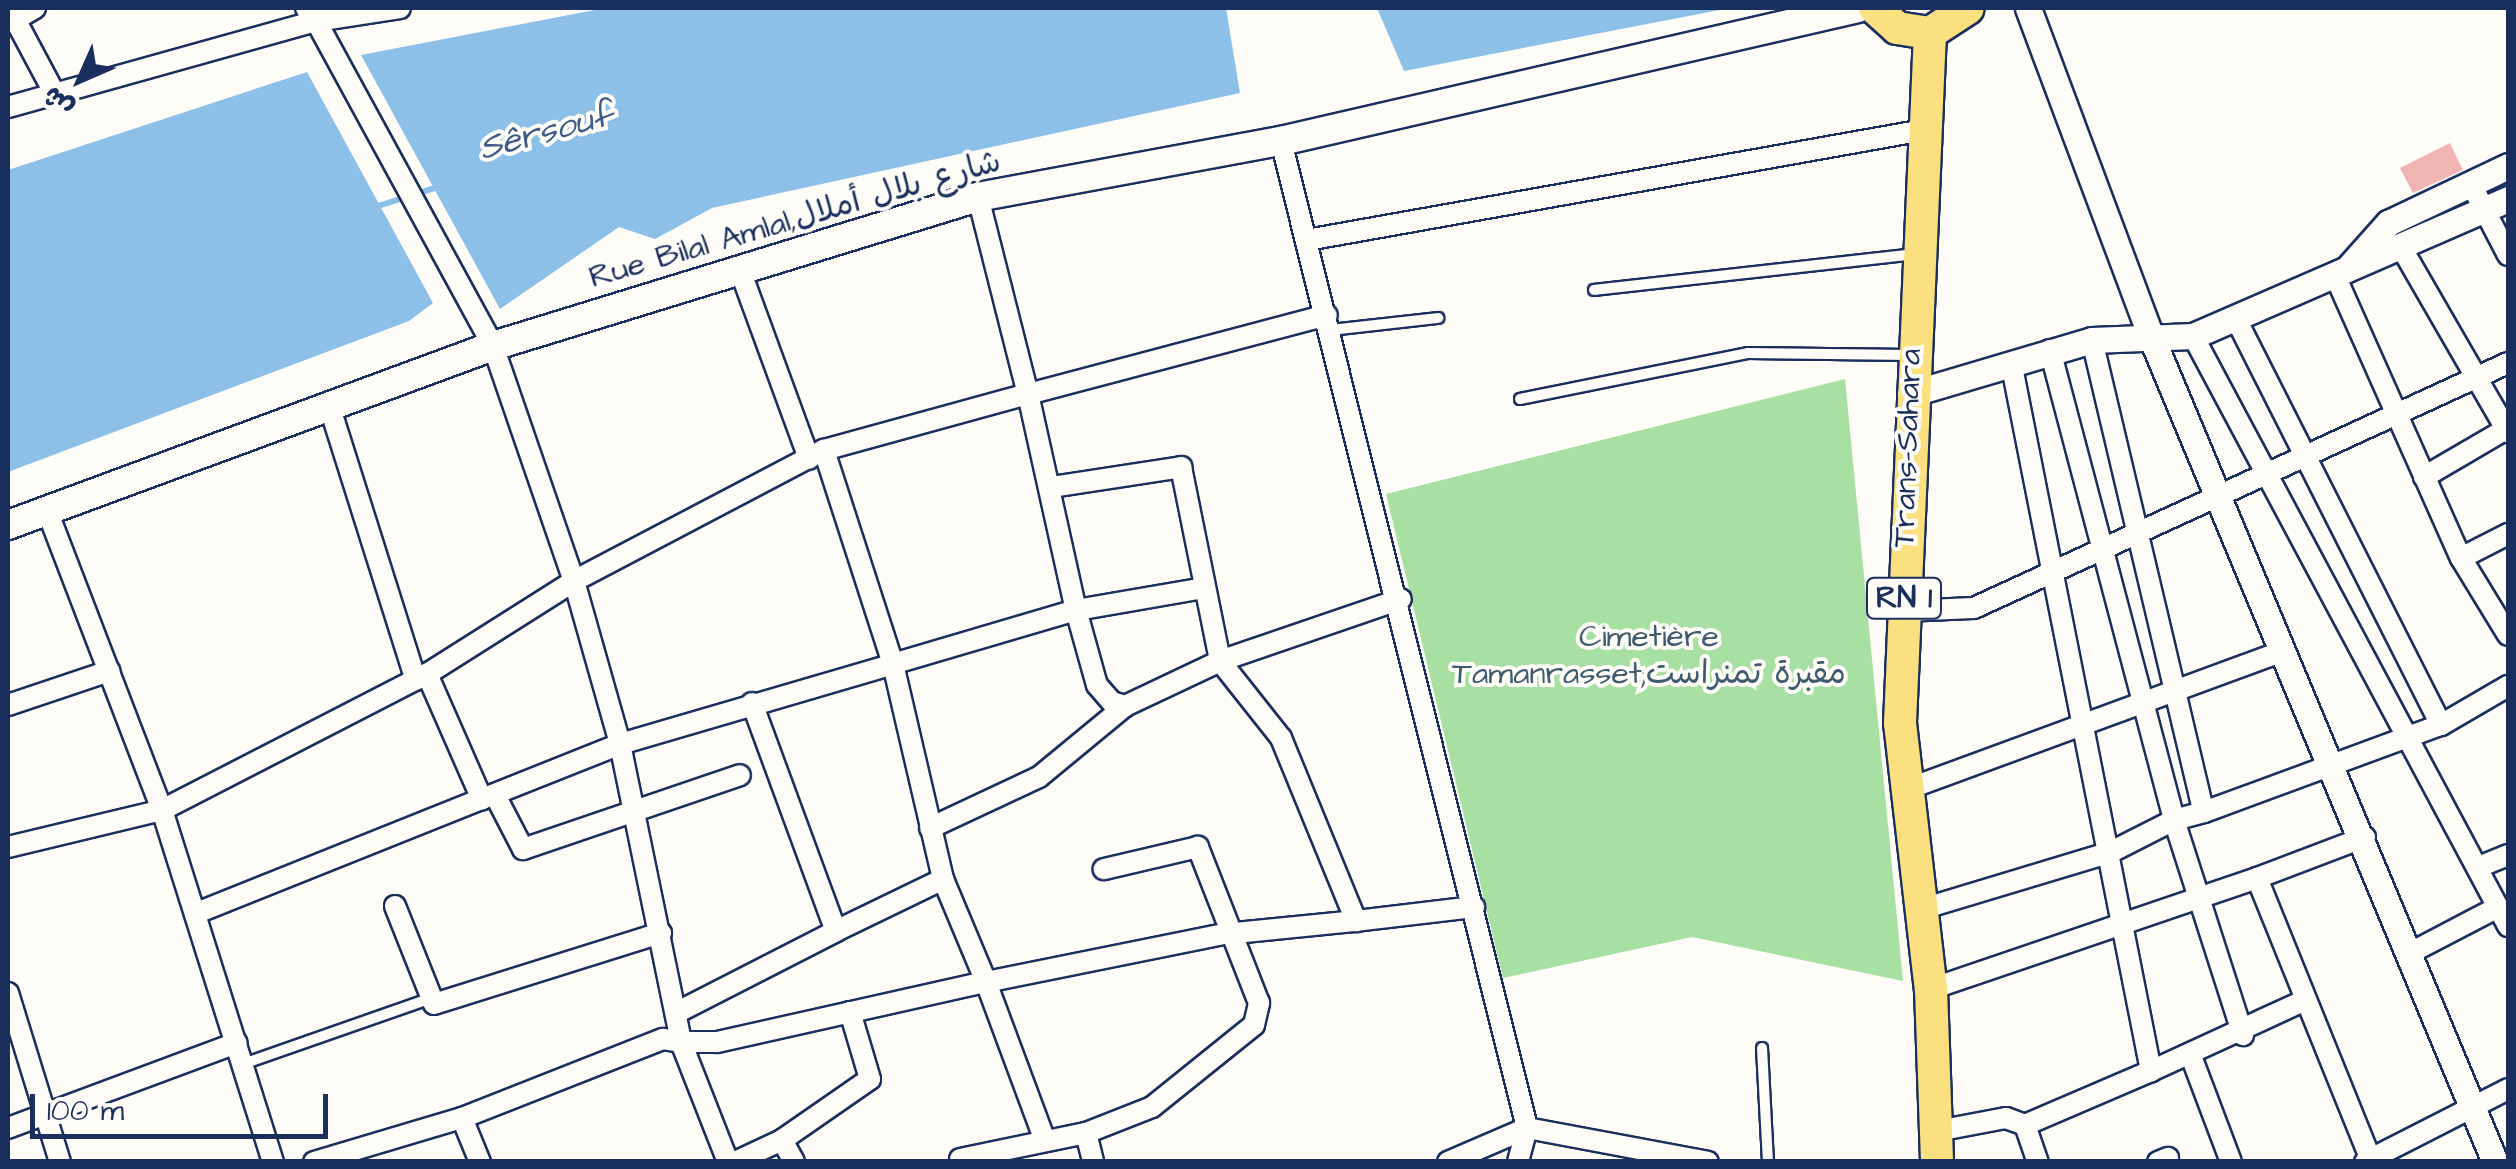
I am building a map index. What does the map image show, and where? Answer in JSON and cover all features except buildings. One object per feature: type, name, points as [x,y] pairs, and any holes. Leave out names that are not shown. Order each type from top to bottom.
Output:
[{"type":"main road","name":"Rue Bilal Amlal,شارع بلال أملال","points":[[8,525],[493,346],[978,197],[1281,141],[1858,8]]},
{"type":"main road","points":[[1875,8],[1897,28],[1930,33],[1968,11]]},
{"type":"main road","name":"Trans-Sahara","points":[[1930,33],[1910,355],[1904,611],[1908,788],[1931,989],[1937,1146]]},
{"type":"street","points":[[35,8],[13,13],[55,94]]},
{"type":"street","points":[[8,107],[311,14],[400,8]]},
{"type":"street","points":[[2028,8],[2150,334],[2365,837],[2495,1162]]},
{"type":"street","points":[[311,14],[493,346],[574,581],[638,808],[681,1042],[728,1162]]},
{"type":"street","points":[[1307,240],[1924,130]]},
{"type":"street","points":[[1281,141],[1402,599],[1526,1128],[1518,1162]]},
{"type":"street","points":[[2337,280],[2388,223],[2508,166]]},
{"type":"street","points":[[2471,184],[2508,256]]},
{"type":"street","points":[[978,197],[1097,685],[1125,706]]},
{"type":"street","points":[[1910,394],[2092,340],[2150,334],[2193,336],[2337,280],[2508,199]]},
{"type":"street","points":[[2401,248],[2472,379],[2508,430],[2424,477]]},
{"type":"street","points":[[740,270],[816,454],[894,664],[943,879],[1044,1136]]},
{"type":"street","points":[[2337,280],[2404,415],[2424,477],[2461,558],[2508,635]]},
{"type":"street","points":[[2236,318],[2441,725]]},
{"type":"street","points":[[8,848],[162,810],[422,677],[574,581],[816,454],[1028,394],[1329,322]]},
{"type":"street","points":[[2193,336],[2272,469],[2407,732],[2481,866],[2508,926]]},
{"type":"street","points":[[2092,340],[2141,533],[2204,812]]},
{"type":"street","points":[[2050,350],[2174,820],[2243,1036]]},
{"type":"street","points":[[1904,611],[1974,608],[2218,500],[2272,469],[2307,459],[2404,415],[2508,363]]},
{"type":"street","points":[[2012,366],[2090,727],[2151,1070]]},
{"type":"street","points":[[330,408],[422,677],[488,797],[524,849],[740,775]]},
{"type":"street","points":[[1051,487],[1181,467],[1220,661],[1282,738],[1356,921]]},
{"type":"street","points":[[46,508],[199,912],[274,1162]]},
{"type":"street","points":[[2461,558],[2508,534]]},
{"type":"street","points":[[199,912],[620,744],[1076,610],[1204,588]]},
{"type":"street","points":[[930,828],[1038,777],[1125,706],[1220,661],[1402,599]]},
{"type":"street","points":[[1908,788],[2178,697],[2284,652]]},
{"type":"street","points":[[8,705],[108,670]]},
{"type":"street","points":[[1922,909],[2110,852],[2174,820],[2334,766],[2407,732],[2441,725],[2508,686]]},
{"type":"street","points":[[752,703],[836,931]]},
{"type":"street","points":[[1931,989],[2124,926],[2365,837]]},
{"type":"street","points":[[959,1161],[1044,1136],[1086,1133],[1152,1108],[1254,1025],[1254,989],[1225,934],[1206,861],[1191,844],[1104,870]]},
{"type":"street","points":[[2481,866],[2508,854]]},
{"type":"street","points":[[2257,878],[2303,1001],[2370,1160],[2508,1089]]},
{"type":"street","points":[[676,1013],[943,879]]},
{"type":"street","points":[[395,906],[426,1000],[445,1004],[661,933]]},
{"type":"street","points":[[2412,952],[2498,906]]},
{"type":"street","points":[[314,1162],[462,1118],[663,1039],[681,1042],[850,1012],[1225,934],[1474,907]]},
{"type":"street","points":[[8,993],[60,1162]]},
{"type":"street","points":[[1937,1146],[2006,1118],[2025,1125],[2151,1070],[2243,1036],[2303,1001]]},
{"type":"street","points":[[736,1162],[857,1096],[870,1078],[850,1012]]},
{"type":"street","points":[[8,1128],[240,1054]]},
{"type":"street","points":[[2191,1056],[2231,1162]]},
{"type":"street","points":[[462,1118],[480,1162]]},
{"type":"street","points":[[2025,1125],[2038,1162]]},
{"type":"street","points":[[1448,1162],[1526,1128],[1708,1162]]},
{"type":"street","points":[[1086,1133],[1092,1162]]},
{"type":"street","points":[[782,1140],[794,1162]]},
{"type":"lane","points":[[1594,290],[1916,254]]},
{"type":"lane","points":[[1329,322],[1438,318]]},
{"type":"lane","points":[[1520,400],[1748,352],[1910,355]]},
{"type":"lane","points":[[240,1054],[426,1000]]},
{"type":"lane","points":[[1762,1048],[1768,1162]]},
{"type":"green space","name":"Cimetière Tamanrasset;مقبرة تمنراست","points":[[1845,379],[1903,981],[1692,937],[1503,978],[1386,494]]},
{"type":"water","points":[[605,8],[1226,8],[1240,93],[712,208],[655,239],[619,227],[500,309],[361,55]]},
{"type":"water","points":[[1377,8],[1730,8],[1404,71]]},
{"type":"water","points":[[307,72],[433,303],[409,321],[8,472],[8,170]]},
{"type":"waterway","name":"Sêrsouf","points":[[375,207],[444,185]]}]
